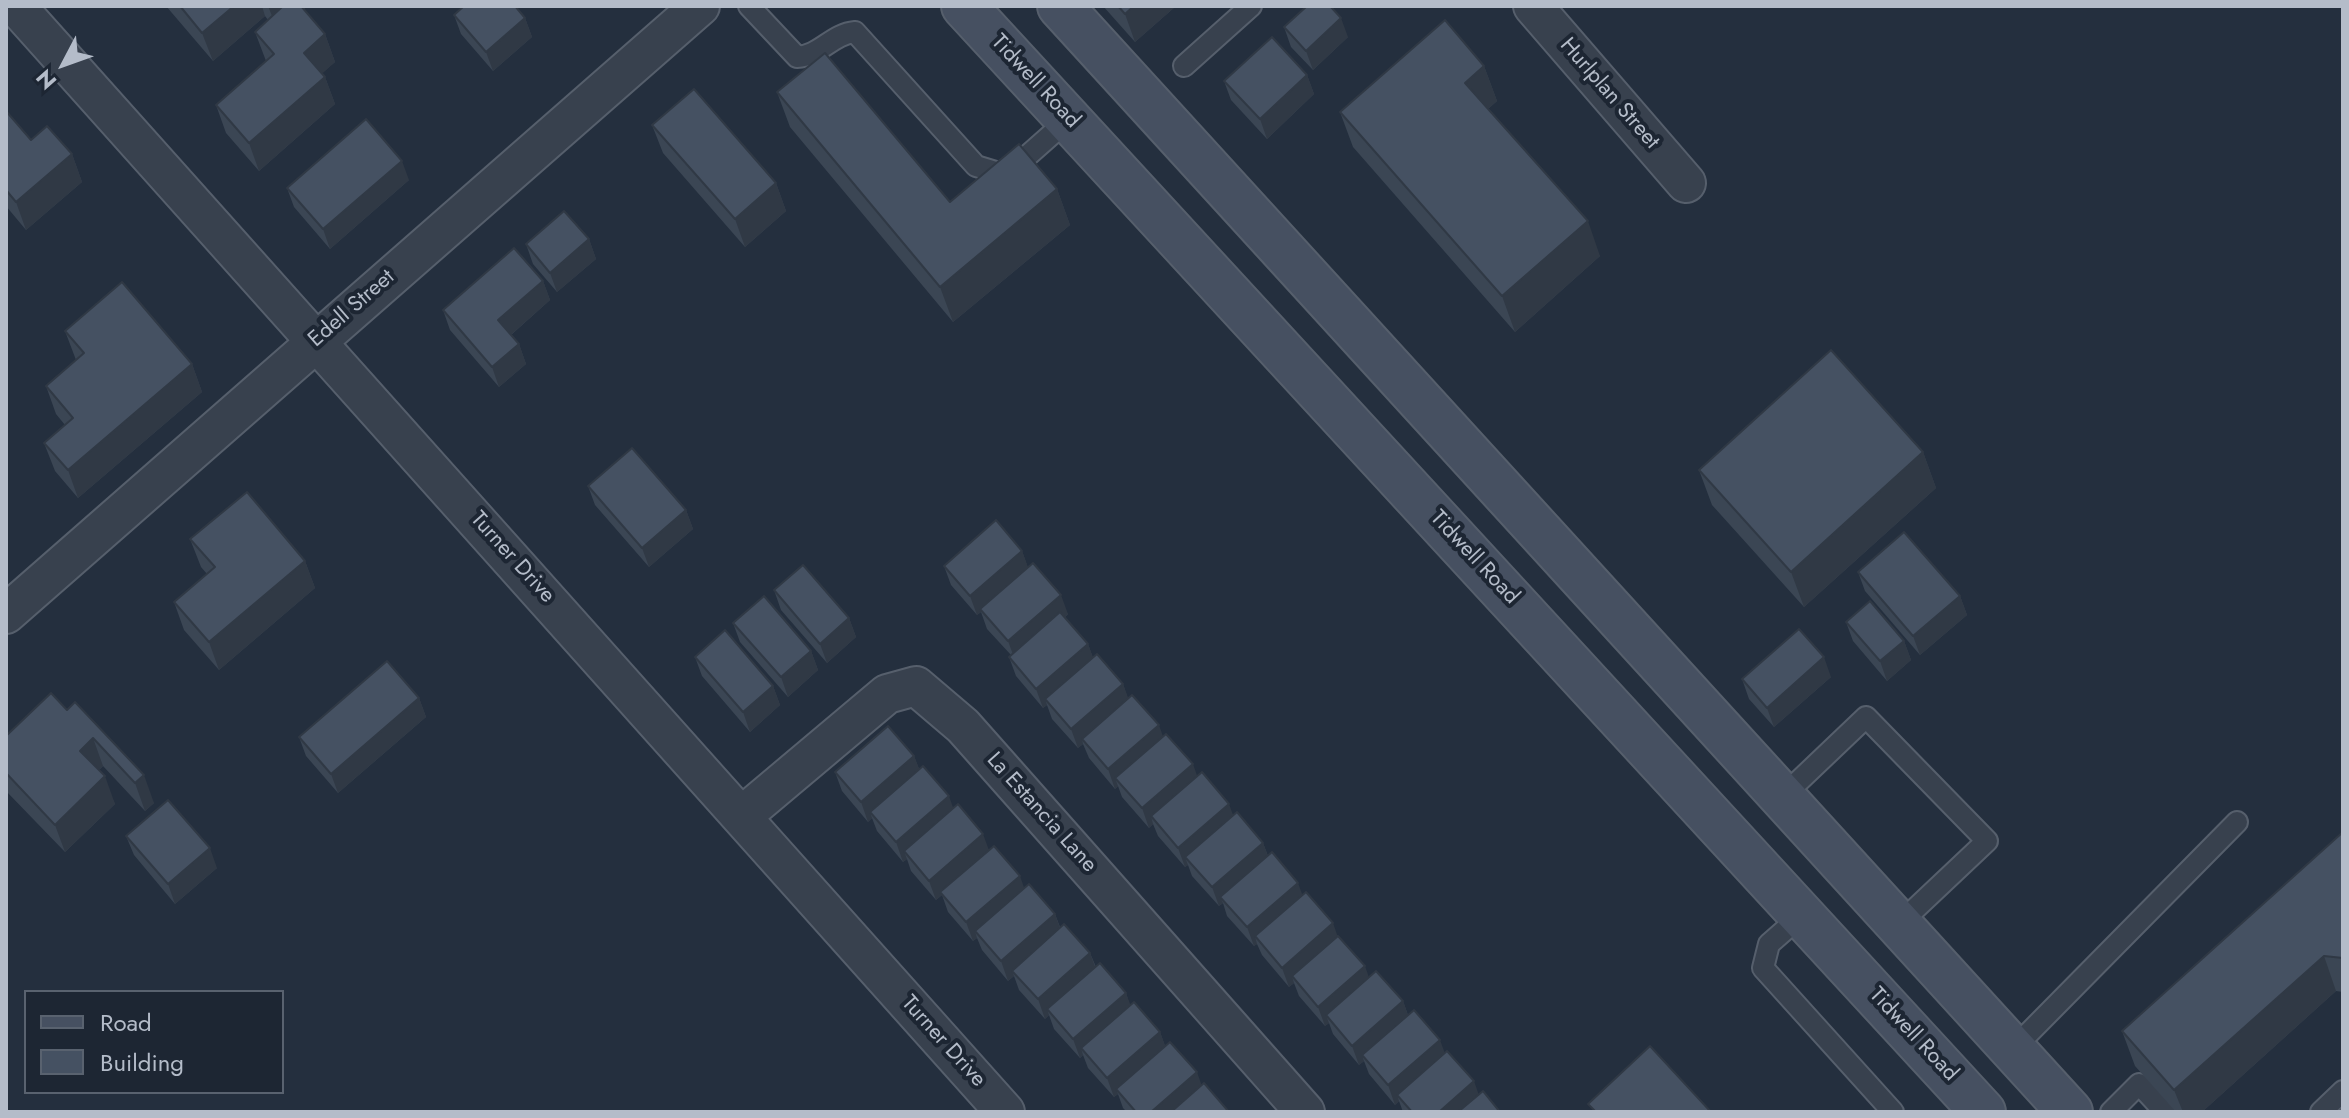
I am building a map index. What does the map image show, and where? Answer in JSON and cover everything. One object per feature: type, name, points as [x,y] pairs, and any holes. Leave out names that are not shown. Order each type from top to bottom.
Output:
[{"type":"main road","name":"Tidwell Road","points":[[964,6],[1983,1112]]},
{"type":"main road","points":[[1060,6],[2070,1112]]},
{"type":"main road","points":[[1204,265],[1251,216]]},
{"type":"main road","points":[[1507,593],[1556,550]]},
{"type":"main road","points":[[1802,915],[1848,870]]},
{"type":"street","name":"Turner Drive","points":[[16,6],[1005,1112]]},
{"type":"street","name":"Edell Street","points":[[6,614],[700,6]]},
{"type":"street","name":"Hurlplan Street","points":[[1533,6],[1686,183]]},
{"type":"street","name":"La Estancia Lane","points":[[742,816],[887,694],[916,686],[963,726],[1305,1112]]},
{"type":"lane","points":[[749,6],[797,57],[810,57],[844,33],[855,32],[976,166],[999,173],[1017,165],[1069,119]]},
{"type":"lane","points":[[1184,66],[1251,6]]},
{"type":"lane","points":[[1782,797],[1866,717],[1987,841],[1898,925]]},
{"type":"lane","points":[[2012,1050],[2237,822]]},
{"type":"lane","points":[[1802,915],[1769,944],[1763,968],[1893,1112]]},
{"type":"lane","points":[[2111,1112],[2139,1084],[2165,1112]]},
{"type":"lane","points":[[2321,1112],[2343,1091]]},
{"type":"building","points":[[180,6],[234,6],[202,33]]},
{"type":"building","points":[[283,6],[301,6],[325,34],[304,53],[325,77],[249,143],[216,105],[274,54],[255,32]]},
{"type":"building","points":[[464,6],[515,6],[525,18],[486,52],[454,15]]},
{"type":"building","points":[[1118,6],[1134,6],[1125,14]]},
{"type":"building","points":[[1307,6],[1330,6],[1341,18],[1306,51],[1284,27]]},
{"type":"building","points":[[1445,20],[1484,66],[1465,83],[1588,221],[1502,296],[1340,112]]},
{"type":"building","points":[[1272,37],[1307,75],[1260,119],[1224,81]]},
{"type":"building","points":[[825,53],[950,202],[1019,144],[1057,189],[940,287],[777,92]]},
{"type":"building","points":[[694,89],[776,183],[735,219],[652,125]]},
{"type":"building","points":[[6,111],[31,140],[47,126],[72,154],[16,202],[6,190]]},
{"type":"building","points":[[366,119],[402,161],[323,229],[287,188]]},
{"type":"building","points":[[564,211],[589,239],[550,273],[526,244]]},
{"type":"building","points":[[514,248],[543,281],[498,320],[519,344],[492,367],[443,310]]},
{"type":"building","points":[[122,282],[192,364],[68,470],[44,443],[73,418],[46,386],[84,353],[65,331]]},
{"type":"building","points":[[1831,350],[1923,452],[1791,572],[1699,470]]},
{"type":"building","points":[[632,448],[686,510],[642,548],[588,486]]},
{"type":"building","points":[[247,492],[305,561],[209,642],[174,602],[215,567],[190,539]]},
{"type":"building","points":[[996,520],[1022,551],[970,596],[944,566]]},
{"type":"building","points":[[1904,532],[1960,596],[1913,636],[1858,572]]},
{"type":"building","points":[[1033,563],[1061,595],[1008,641],[980,609]]},
{"type":"building","points":[[803,565],[849,618],[820,644],[774,590]]},
{"type":"building","points":[[764,596],[811,651],[781,677],[733,623]]},
{"type":"building","points":[[1870,601],[1904,641],[1880,661],[1846,622]]},
{"type":"building","points":[[1060,612],[1088,644],[1036,689],[1009,657]]},
{"type":"building","points":[[1799,629],[1824,657],[1767,708],[1742,679]]},
{"type":"building","points":[[725,630],[773,686],[743,712],[695,657]]},
{"type":"building","points":[[1097,654],[1123,684],[1071,729],[1045,699]]},
{"type":"building","points":[[387,661],[419,698],[331,774],[299,737]]},
{"type":"building","points":[[51,693],[67,710],[75,702],[144,775],[135,783],[93,738],[80,751],[105,776],[55,825],[6,773],[6,736]]},
{"type":"building","points":[[1132,695],[1159,725],[1108,769],[1082,739]]},
{"type":"building","points":[[888,726],[914,756],[861,802],[835,772]]},
{"type":"building","points":[[1166,734],[1193,764],[1142,808],[1115,778]]},
{"type":"building","points":[[923,766],[949,796],[896,842],[870,812]]},
{"type":"building","points":[[1202,772],[1229,804],[1178,848],[1151,816]]},
{"type":"building","points":[[168,800],[210,848],[168,884],[126,836]]},
{"type":"building","points":[[958,804],[983,834],[929,881],[904,851]]},
{"type":"building","points":[[1237,812],[1263,843],[1212,887],[1185,857]]},
{"type":"building","points":[[2343,832],[2343,958],[2324,956],[2174,1090],[2122,1031]]},
{"type":"building","points":[[994,846],[1020,876],[966,922],[940,892]]},
{"type":"building","points":[[1272,852],[1298,883],[1247,927],[1220,897]]},
{"type":"building","points":[[1029,884],[1055,914],[1001,961],[975,931]]},
{"type":"building","points":[[1306,892],[1333,923],[1282,968],[1255,936]]},
{"type":"building","points":[[1064,924],[1090,953],[1038,999],[1012,971]]},
{"type":"building","points":[[1338,936],[1365,966],[1318,1007],[1292,976]]},
{"type":"building","points":[[1100,963],[1126,993],[1073,1039],[1047,1009]]},
{"type":"building","points":[[1376,971],[1403,1001],[1352,1046],[1326,1015]]},
{"type":"building","points":[[1134,1002],[1160,1032],[1107,1078],[1081,1048]]},
{"type":"building","points":[[1414,1010],[1440,1040],[1388,1085],[1362,1055]]},
{"type":"building","points":[[1170,1042],[1197,1072],[1151,1112],[1136,1112],[1116,1089]]},
{"type":"building","points":[[1650,1046],[1711,1112],[1596,1112],[1588,1104]]},
{"type":"building","points":[[1447,1051],[1474,1081],[1439,1112],[1412,1112],[1397,1095]]},
{"type":"building","points":[[1204,1083],[1229,1112],[1171,1112]]},
{"type":"building","points":[[1483,1091],[1500,1112],[1458,1112]]}]
